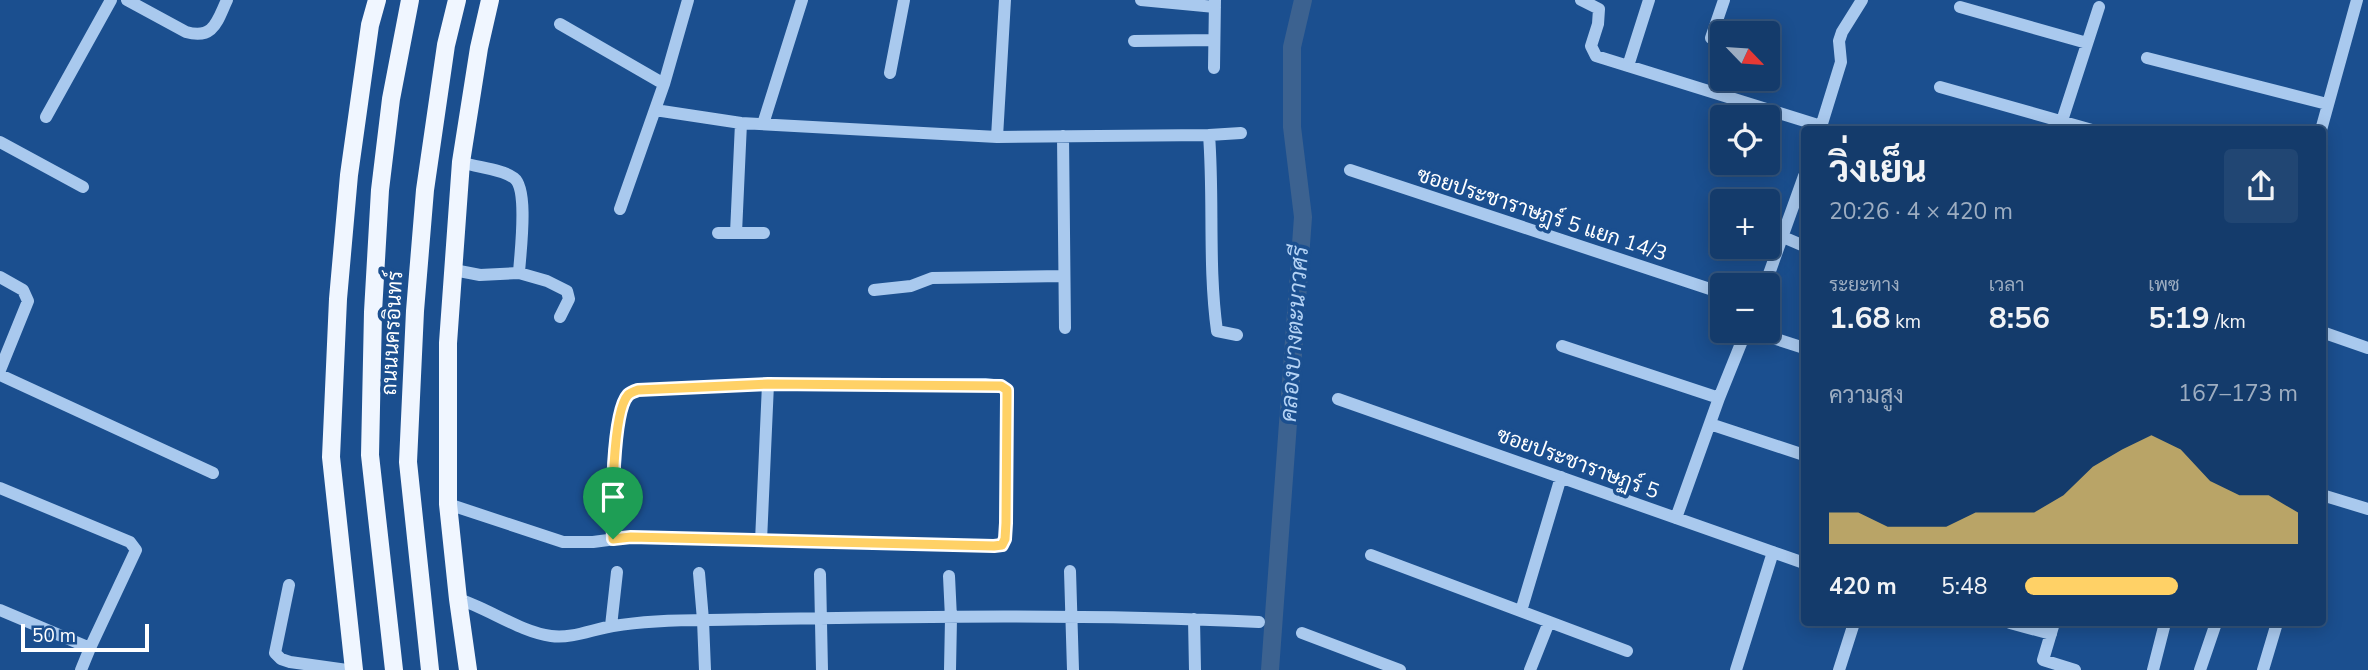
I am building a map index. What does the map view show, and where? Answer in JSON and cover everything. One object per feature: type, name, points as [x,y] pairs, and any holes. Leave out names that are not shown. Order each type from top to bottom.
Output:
[{"type":"main road","points":[[354,670],[331,457],[338,299],[349,175],[370,25],[377,0]]},
{"type":"main road","name":"ถนนนครอินทร์","points":[[394,670],[370,455],[373,312],[391,99],[410,0]]},
{"type":"main road","name":"ถนนนครอินทร์","points":[[430,670],[408,462],[415,311],[425,190],[446,45],[457,0]]},
{"type":"main road","points":[[468,670],[447,504],[449,344],[461,162],[479,48],[490,0]]},
{"type":"street","points":[[46,117],[111,0]]},
{"type":"street","points":[[127,0],[186,32],[204,35],[215,25],[227,0]]},
{"type":"street","points":[[620,209],[664,84],[688,0]]},
{"type":"street","points":[[763,124],[802,0]]},
{"type":"street","points":[[890,73],[904,0]]},
{"type":"street","points":[[998,137],[1004,0]]},
{"type":"street","points":[[1141,0],[1215,3],[1214,68]]},
{"type":"street","points":[[1581,0],[1599,9],[1598,24],[1591,46],[1596,56],[1815,126]]},
{"type":"street","points":[[1628,66],[1649,0]]},
{"type":"street","points":[[1717,21],[1724,0]]},
{"type":"street","points":[[1822,126],[1841,62],[1839,41],[1862,0]]},
{"type":"street","points":[[2322,126],[2357,0]]},
{"type":"street","points":[[1940,87],[2060,125],[2099,6]]},
{"type":"street","points":[[1960,7],[2087,43]]},
{"type":"street","points":[[560,24],[664,84]]},
{"type":"street","points":[[1134,41],[1214,40]]},
{"type":"street","points":[[2147,58],[2327,104]]},
{"type":"street","points":[[655,110],[741,123],[998,137],[1241,133]]},
{"type":"street","points":[[736,233],[741,123]]},
{"type":"street","points":[[1209,135],[1213,187],[1212,295],[1217,331],[1237,335]]},
{"type":"street","points":[[1063,136],[1065,328]]},
{"type":"street","points":[[0,142],[83,187]]},
{"type":"street","points":[[461,162],[511,176],[520,183],[523,198],[519,274]]},
{"type":"street","name":"ซอยประชาราษฎร์ 5 แยก 14/3","points":[[1350,170],[1710,289]]},
{"type":"street","points":[[1770,273],[1801,185]]},
{"type":"street","points":[[718,233],[764,233]]},
{"type":"street","points":[[1783,237],[1801,245]]},
{"type":"street","points":[[454,270],[480,275],[519,274],[547,281],[567,291],[569,299],[560,317]]},
{"type":"street","points":[[874,290],[911,286],[932,278],[1063,276]]},
{"type":"street","points":[[0,277],[23,290],[28,301],[0,372],[213,473]]},
{"type":"street","points":[[2326,333],[2368,348]]},
{"type":"street","points":[[1780,341],[1801,347]]},
{"type":"street","points":[[1676,518],[1719,398],[1744,343]]},
{"type":"street","points":[[1562,346],[1719,398]]},
{"type":"street","points":[[447,504],[563,542],[613,539],[631,537],[1002,545],[1006,523],[1007,390],[1001,386],[768,384],[638,390],[629,394],[621,408],[611,489],[613,539]]},
{"type":"street","points":[[761,541],[768,384]]},
{"type":"street","name":"ซอยประชาราษฏร์ 5","points":[[1338,399],[1801,562]]},
{"type":"street","points":[[1710,424],[1801,454]]},
{"type":"street","points":[[1521,611],[1562,477]]},
{"type":"street","points":[[0,488],[134,544],[136,550],[81,670]]},
{"type":"street","points":[[2326,496],[2368,509]]},
{"type":"street","points":[[1736,670],[1773,552]]},
{"type":"street","points":[[1371,555],[1627,651]]},
{"type":"street","points":[[1070,571],[1073,670]]},
{"type":"street","points":[[611,626],[617,572]]},
{"type":"street","points":[[699,573],[705,670]]},
{"type":"street","points":[[820,574],[822,670]]},
{"type":"street","points":[[949,576],[950,670]]},
{"type":"street","points":[[289,585],[275,653],[290,662],[347,670]]},
{"type":"street","points":[[458,599],[548,636],[565,637],[611,626],[704,620],[1073,618],[1259,622]]},
{"type":"street","points":[[0,610],[90,648]]},
{"type":"street","points":[[1194,619],[1195,670]]},
{"type":"street","points":[[1530,670],[1549,622]]},
{"type":"street","points":[[1839,670],[1853,626]]},
{"type":"street","points":[[2032,626],[2053,629],[2041,665],[2075,670]]},
{"type":"street","points":[[2153,670],[2164,626]]},
{"type":"street","points":[[2200,670],[2215,626]]},
{"type":"street","points":[[2263,670],[2276,626]]},
{"type":"street","points":[[1302,634],[1369,665],[1401,670]]},
{"type":"waterway","name":"คลองบางตะนาวศรี","points":[[1270,670],[1303,217],[1292,127],[1292,47],[1303,0]]},
{"type":"route","points":[[768,384],[985,384],[1001,386],[1007,390],[1006,523],[1002,545],[631,537],[613,539],[611,489],[621,408],[629,394],[638,390],[768,384]]}]
